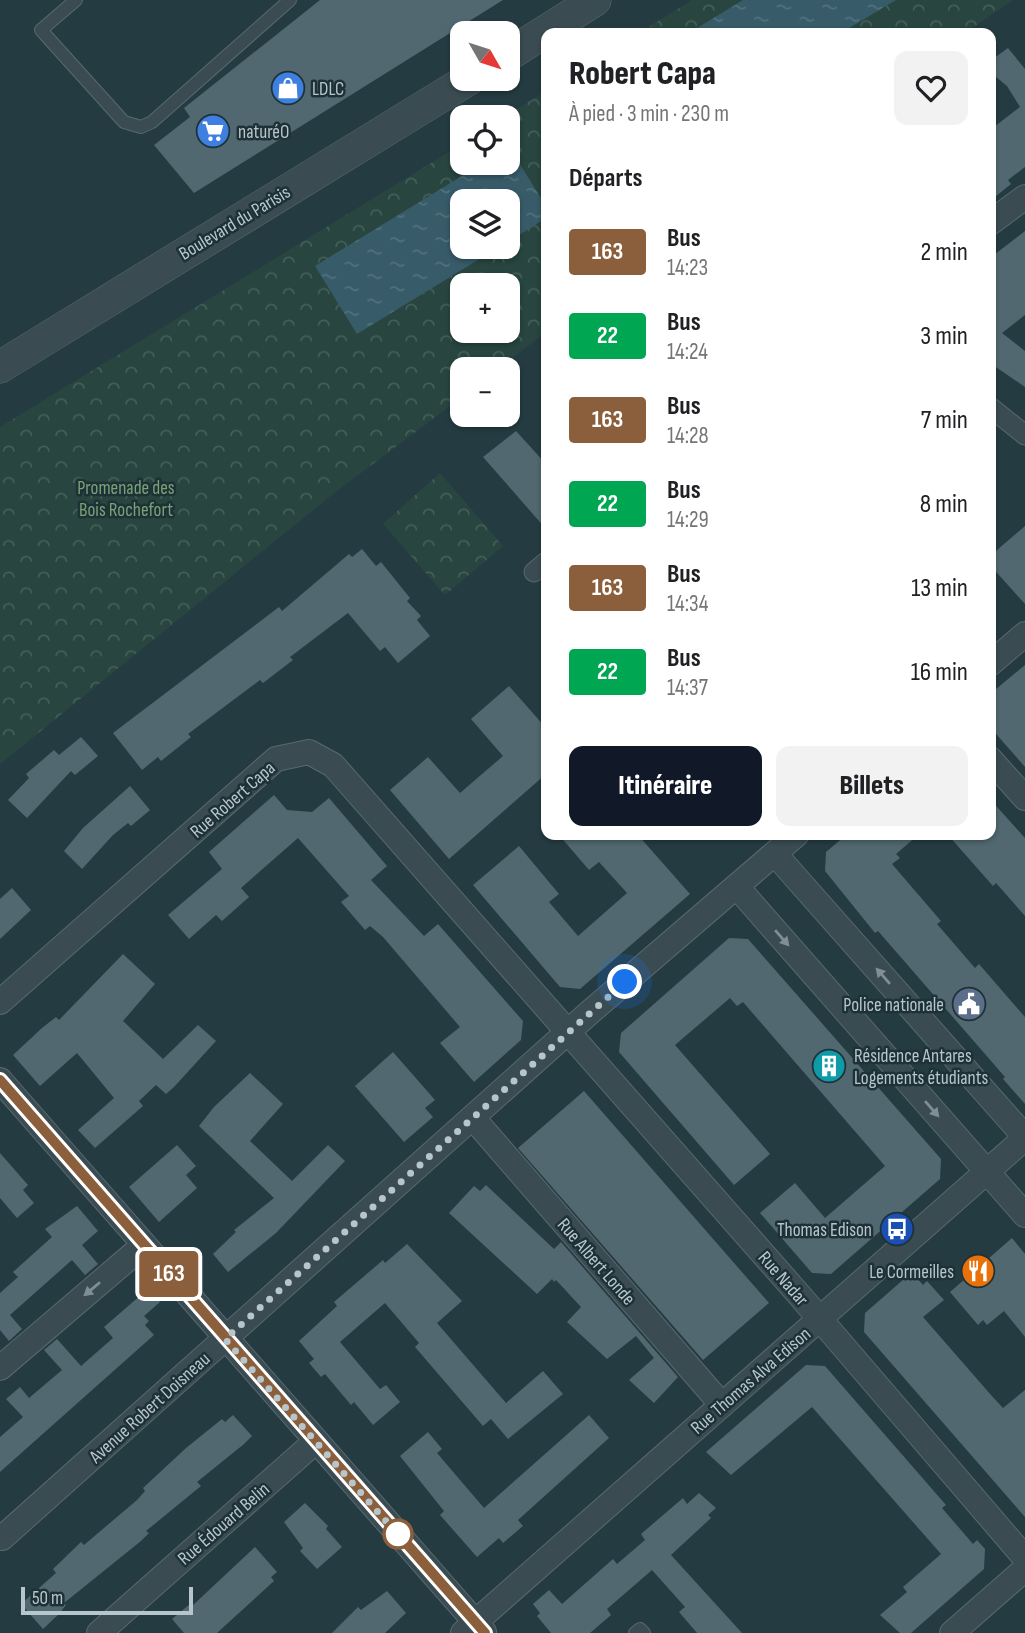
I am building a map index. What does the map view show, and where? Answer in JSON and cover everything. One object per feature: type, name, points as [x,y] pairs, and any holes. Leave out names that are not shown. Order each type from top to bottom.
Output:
[{"type":"street","points":[[551,28],[595,0]]},
{"type":"street","points":[[520,47],[541,34]]},
{"type":"street","name":"Boulevard du Parisis","points":[[0,367],[450,91]]},
{"type":"street","points":[[996,219],[1025,197]]},
{"type":"street","points":[[996,412],[1025,435]]},
{"type":"street","points":[[996,659],[1025,634]]},
{"type":"street","name":"Rue Robert Capa","points":[[0,1002],[276,759],[309,752],[333,765],[569,1031]]},
{"type":"street","points":[[996,766],[1025,798]]},
{"type":"street","name":"Avenue Robert Doisneau","points":[[2,1538],[569,1031],[790,840]]},
{"type":"street","points":[[775,854],[1025,1138]]},
{"type":"street","points":[[737,887],[1025,1215]]},
{"type":"street","name":"Rue Nadar","points":[[569,1031],[1025,1558]]},
{"type":"street","points":[[0,1080],[316,1441],[474,1629]]},
{"type":"street","name":"Rue Albert Londe","points":[[472,1118],[722,1405]]},
{"type":"street","name":"Rue Thomas Alva Edison","points":[[474,1629],[722,1405],[1025,1138]]},
{"type":"street","points":[[0,1368],[144,1245]]},
{"type":"street","name":"Rue Édouard Belin","points":[[99,1633],[316,1441]]},
{"type":"street","points":[[952,1633],[1025,1569]]},
{"type":"lane","points":[[76,0],[41,30],[124,122],[141,127],[152,122],[290,0]]},
{"type":"lane","points":[[635,1633],[640,1629],[644,1633]]},
{"type":"green space","points":[[692,0],[1013,0],[972,28],[647,28]]},
{"type":"green space","name":"Promenade des Bois Rochefort","points":[[541,94],[541,336],[514,357],[450,357],[450,406],[333,494],[0,764],[0,427],[450,151],[450,175],[520,175],[520,107]]},
{"type":"green space","points":[[440,473],[503,546],[445,595],[383,524]]},
{"type":"water","points":[[743,0],[896,0],[849,28],[697,28]]},
{"type":"water","points":[[520,165],[541,198],[541,221],[520,234],[520,189],[450,189],[450,259],[479,259],[457,273],[450,273],[450,277],[357,334],[315,266],[463,175],[520,175]]},
{"type":"building","points":[[320,0],[503,0],[469,21],[450,21],[450,33],[194,193],[154,145],[190,117],[184,108]]},
{"type":"building","points":[[1008,48],[1025,69],[1025,167],[1008,180],[1011,184],[996,196],[996,125],[1020,107],[1007,86],[996,77],[996,57]]},
{"type":"building","points":[[1025,231],[1025,315],[1002,333],[1025,351],[1025,387],[996,367],[996,253]]},
{"type":"building","points":[[516,431],[541,458],[541,523],[483,457]]},
{"type":"building","points":[[1025,526],[1025,604],[996,572],[996,551]]},
{"type":"building","points":[[362,549],[376,566],[381,562],[410,598],[407,601],[421,616],[417,620],[430,636],[398,663],[385,647],[380,651],[348,613],[290,657],[293,660],[263,683],[260,680],[188,734],[191,737],[161,761],[158,757],[142,770],[113,733],[279,607],[282,611],[349,554],[352,557]]},
{"type":"building","points":[[1025,665],[1025,767],[996,734],[996,689]]},
{"type":"building","points":[[509,686],[541,722],[541,778],[449,859],[390,790],[428,757],[460,793],[503,756],[471,719]]},
{"type":"building","points":[[81,737],[98,756],[75,775],[71,771],[27,818],[8,800],[29,778],[26,774],[54,750],[59,755]]},
{"type":"building","points":[[130,786],[150,810],[131,826],[128,823],[113,835],[82,869],[64,851],[83,828]]},
{"type":"building","points":[[274,795],[287,810],[312,812],[329,798],[387,866],[371,880],[424,936],[438,924],[523,1021],[521,1040],[474,1082],[440,1043],[460,1027],[383,937],[370,926],[365,930],[341,902],[349,896],[298,838],[241,888],[249,897],[222,921],[216,915],[189,939],[168,915],[222,869],[209,852]]},
{"type":"building","points":[[996,806],[1025,838],[1025,916],[996,883],[993,886],[952,840],[996,840]]},
{"type":"building","points":[[563,840],[642,840],[690,894],[580,989],[560,987],[473,885],[519,846],[559,894],[549,902],[578,936],[627,893],[599,862],[589,870]]},
{"type":"building","points":[[840,840],[912,840],[896,854],[900,858],[892,864],[941,921],[937,924],[975,968],[979,964],[1025,1017],[1025,1104],[1003,1079],[1005,1077],[878,931],[875,933],[825,871],[826,852]]},
{"type":"building","points":[[12,888],[31,910],[0,939],[0,899]]},
{"type":"building","name":"Résidence Antares Logements étudiants","points":[[729,938],[748,939],[941,1159],[940,1179],[831,1274],[812,1273],[760,1213],[795,1183],[825,1218],[885,1166],[743,1002],[737,1006],[730,998],[675,1045],[770,1154],[734,1185],[619,1052],[621,1033]]},
{"type":"building","points":[[123,954],[155,984],[123,1021],[163,1059],[198,1025],[216,1041],[166,1094],[156,1085],[139,1101],[143,1106],[95,1148],[78,1130],[114,1098],[77,1053],[40,1086],[13,1055],[56,1017],[59,1020]]},
{"type":"building","points":[[393,1052],[435,1100],[425,1108],[433,1117],[404,1142],[355,1086]]},
{"type":"building","points":[[250,1073],[283,1104],[250,1141],[292,1181],[328,1145],[345,1161],[276,1233],[228,1272],[213,1254],[236,1232],[234,1230],[274,1198],[199,1126],[214,1107]]},
{"type":"building","points":[[584,1091],[769,1303],[703,1360],[518,1148]]},
{"type":"building","points":[[177,1145],[196,1166],[186,1175],[197,1188],[159,1222],[129,1187]]},
{"type":"building","points":[[0,1153],[28,1185],[23,1190],[34,1203],[17,1218],[0,1198]]},
{"type":"building","points":[[486,1185],[554,1249],[561,1242],[678,1377],[654,1403],[629,1380],[654,1358],[636,1336],[607,1359],[567,1322],[581,1307],[556,1280],[554,1282],[552,1279],[537,1294],[449,1213],[474,1186],[480,1191]]},
{"type":"building","points":[[77,1206],[98,1231],[82,1245],[98,1264],[85,1275],[72,1260],[10,1315],[22,1329],[9,1341],[0,1330],[0,1293],[18,1277],[13,1272],[52,1237],[45,1229]]},
{"type":"building","points":[[1012,1238],[1025,1254],[1025,1337],[1004,1311],[987,1325],[983,1320],[978,1325],[950,1292]]},
{"type":"building","points":[[407,1244],[462,1301],[437,1323],[506,1403],[543,1371],[563,1394],[508,1439],[491,1419],[483,1426],[415,1347],[419,1343],[385,1303],[340,1342],[380,1389],[386,1385],[400,1402],[373,1425],[354,1402],[351,1405],[325,1374],[321,1377],[309,1363],[314,1359],[299,1341],[337,1306],[334,1302],[383,1260],[385,1263]]},
{"type":"building","points":[[912,1272],[923,1285],[927,1281],[944,1300],[923,1317],[1003,1408],[1025,1390],[1025,1517],[864,1332],[865,1313]]},
{"type":"building","points":[[149,1288],[160,1302],[144,1316],[149,1321],[145,1325],[154,1335],[0,1472],[0,1437],[23,1417],[6,1399],[20,1387],[29,1398],[62,1370],[44,1350],[57,1339],[81,1366],[113,1338],[104,1327]]},
{"type":"building","points":[[806,1365],[825,1366],[946,1505],[942,1508],[973,1544],[977,1540],[985,1549],[984,1569],[911,1633],[900,1633],[880,1615],[907,1592],[903,1587],[941,1554],[812,1407],[731,1475],[706,1452]]},
{"type":"building","points":[[233,1415],[252,1436],[197,1482],[201,1486],[146,1531],[149,1533],[141,1541],[64,1603],[66,1605],[59,1614],[43,1629],[21,1604],[56,1573],[53,1569],[81,1542],[84,1545],[137,1500],[145,1491],[143,1488],[186,1448],[222,1419],[225,1422]]},
{"type":"building","points":[[589,1415],[609,1438],[518,1520],[523,1526],[503,1543],[499,1538],[477,1557],[440,1515],[444,1511],[400,1456],[428,1432],[442,1449],[437,1453],[484,1508]]},
{"type":"building","points":[[699,1493],[716,1508],[708,1515],[711,1518],[671,1555],[742,1633],[697,1633],[679,1612],[685,1607],[652,1570],[607,1609],[611,1615],[590,1633],[551,1633],[537,1616],[540,1613],[533,1604],[549,1590],[562,1604],[613,1559],[617,1564],[645,1540],[641,1534],[683,1498],[687,1504]]},
{"type":"building","points":[[305,1503],[328,1526],[326,1529],[342,1547],[317,1569],[300,1551],[303,1548],[284,1522]]},
{"type":"building","points":[[255,1547],[277,1572],[271,1577],[274,1581],[217,1633],[184,1633],[172,1619],[190,1604],[192,1606]]},
{"type":"building","points":[[387,1591],[406,1613],[385,1633],[332,1633],[358,1607],[361,1610]]},
{"type":"bus line","name":"163","points":[[0,1080],[485,1633]]},
{"type":"place","name":"LDLC","points":[[288,88]]},
{"type":"place","name":"naturéO","points":[[213,131]]},
{"type":"place","name":"Police nationale","points":[[969,1004]]},
{"type":"place","name":"Résidence Antares Logements étudiants","points":[[829,1066]]},
{"type":"place","name":"Thomas Edison","points":[[897,1229]]},
{"type":"place","name":"Le Cormeilles","points":[[978,1271]]},
{"type":"route","points":[[398,1534],[400,1537],[225,1339],[625,982]]}]
